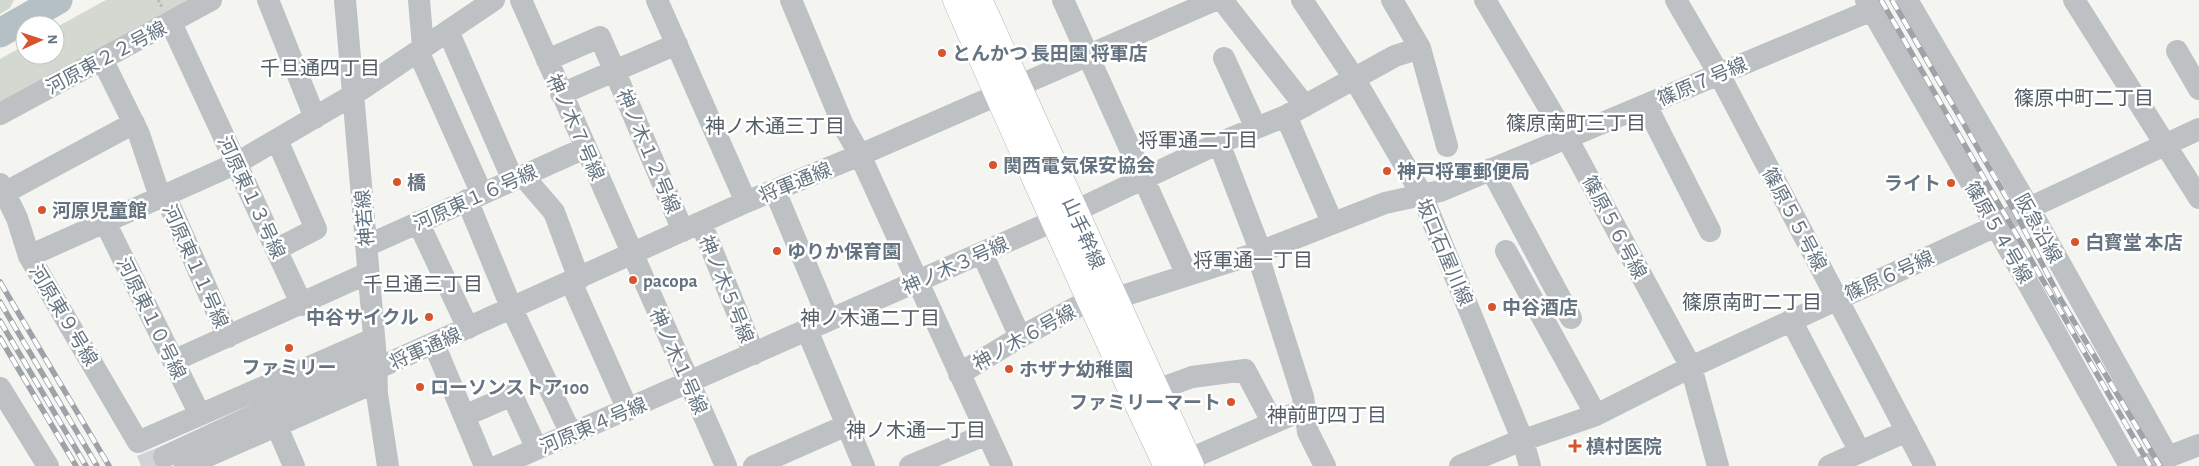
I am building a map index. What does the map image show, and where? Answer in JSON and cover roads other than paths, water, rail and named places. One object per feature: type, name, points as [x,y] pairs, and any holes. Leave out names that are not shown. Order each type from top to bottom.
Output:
[{"type":"main road","name":"山手幹線","points":[[957,0],[1008,89],[1101,299],[1178,463]]},
{"type":"main road","name":"山手幹線","points":[[978,0],[1008,89]]},
{"type":"street","name":"河原東２２号線","points":[[0,114],[211,0]]},
{"type":"street","points":[[268,0],[315,118]]},
{"type":"street","name":"神若線","points":[[345,0],[376,369],[388,466]]},
{"type":"street","points":[[419,0],[421,49],[475,197],[512,309],[571,434]]},
{"type":"street","points":[[28,256],[237,163],[353,95],[494,0]]},
{"type":"street","name":"神ノ木７号線","points":[[520,0],[632,255]]},
{"type":"street","points":[[657,0],[746,202]]},
{"type":"street","points":[[791,0],[843,125],[860,156],[916,282],[1002,466]]},
{"type":"street","points":[[1063,0],[1187,275]]},
{"type":"street","name":"将軍通線","points":[[185,466],[376,369],[575,281],[746,202],[860,156],[1008,89],[1214,0]]},
{"type":"street","points":[[1222,0],[1295,111],[1332,222]]},
{"type":"street","name":"坂口石屋川線","points":[[1302,0],[1354,78],[1421,194],[1523,441],[1530,466]]},
{"type":"street","points":[[1392,0],[1420,48],[1447,146]]},
{"type":"street","name":"篠原５６号線","points":[[1485,0],[1567,138],[1691,367],[1718,466]]},
{"type":"street","name":"篠原５５号線","points":[[1676,0],[1719,74],[1925,466]]},
{"type":"street","name":"阪急沿線","points":[[1907,0],[2029,208],[2168,457]]},
{"type":"street","points":[[2074,0],[2199,198]]},
{"type":"street","name":"篠原７号線","points":[[1257,253],[1385,202],[1440,190],[1719,74],[1869,5]]},
{"type":"street","name":"篠原５４号線","points":[[1869,5],[1996,226],[2130,466]]},
{"type":"street","name":"河原東１３号線","points":[[171,23],[302,305]]},
{"type":"street","points":[[448,31],[518,178],[554,212],[575,281],[628,410]]},
{"type":"street","name":"神ノ木１２号線","points":[[546,60],[600,37],[692,227]]},
{"type":"street","points":[[561,94],[676,44]]},
{"type":"street","name":"神ノ木３号線","points":[[689,383],[982,253],[1219,143],[1295,111],[1395,56],[1420,48]]},
{"type":"street","points":[[2177,51],[2199,89]]},
{"type":"street","points":[[1224,58],[1256,128]]},
{"type":"street","name":"河原東１１号線","points":[[102,59],[134,123],[163,196],[228,337]]},
{"type":"street","points":[[1646,105],[1710,231]]},
{"type":"street","points":[[2,189],[134,123]]},
{"type":"street","name":"篠原６号線","points":[[1460,466],[1596,415],[1691,367],[1996,226],[2029,208],[2199,129]]},
{"type":"street","points":[[276,140],[316,229],[277,249]]},
{"type":"street","points":[[1219,143],[1257,242],[1257,253],[1303,397],[1308,432],[1325,466]]},
{"type":"street","name":"河原東１６号線","points":[[366,246],[585,148]]},
{"type":"street","points":[[1491,169],[1571,318]]},
{"type":"street","name":"河原東９号線","points":[[2,189],[17,218],[28,256],[138,442],[200,415]]},
{"type":"street","points":[[775,190],[829,320]]},
{"type":"street","name":"河原東１０号線","points":[[105,222],[200,415]]},
{"type":"street","points":[[418,222],[468,328]]},
{"type":"street","name":"神ノ木５号線","points":[[692,227],[754,354]]},
{"type":"street","points":[[1506,251],[1596,415]]},
{"type":"street","points":[[982,253],[1020,337]]},
{"type":"street","name":"神ノ木６号線","points":[[959,374],[1020,337],[1101,299],[1257,253]]},
{"type":"street","name":"神ノ木１号線","points":[[632,255],[726,466]]},
{"type":"street","points":[[173,361],[368,274]]},
{"type":"street","points":[[1791,320],[1860,452]]},
{"type":"street","points":[[807,330],[864,466]]},
{"type":"street","points":[[434,344],[485,466]]},
{"type":"street","points":[[200,415],[376,369]]},
{"type":"street","points":[[212,466],[281,436],[376,369]]},
{"type":"street","points":[[164,457],[376,369]]},
{"type":"street","points":[[1170,386],[1192,377],[1245,370],[1273,423]]},
{"type":"street","name":"河原東４号線","points":[[498,466],[689,383]]},
{"type":"street","points":[[0,388],[48,466]]},
{"type":"street","points":[[464,416],[512,395],[537,449]]},
{"type":"street","points":[[1178,463],[1305,409]]},
{"type":"street","points":[[754,466],[793,458],[847,425]]},
{"type":"street","points":[[1829,466],[1907,431]]},
{"type":"street","points":[[910,466],[936,461],[987,434]]},
{"type":"street","points":[[281,436],[294,466]]},
{"type":"street","points":[[2144,466],[2199,445]]},
{"type":"waterway","points":[[0,33],[58,0]]},
{"type":"tunnel","points":[[141,466],[164,457]]},
{"type":"railway","points":[[1881,0],[2150,466]]},
{"type":"railway","points":[[1892,0],[2016,214],[2061,300],[2160,466]]},
{"type":"railway","points":[[0,282],[109,466]]},
{"type":"railway","points":[[0,302],[97,466]]},
{"type":"railway","points":[[0,321],[86,466]]},
{"type":"railway","points":[[0,338],[76,466]]},
{"type":"place","name":"とんかつ 長田園 将軍店","points":[[942,53]]},
{"type":"place","name":"関西電気保安協会","points":[[993,165]]},
{"type":"place","name":"神戸将軍郵便局","points":[[1387,171]]},
{"type":"place","name":"橋","points":[[397,182]]},
{"type":"place","name":"ライト","points":[[1951,183]]},
{"type":"place","name":"河原児童館","points":[[42,210]]},
{"type":"place","name":"白寳堂 本店","points":[[2075,242]]},
{"type":"place","name":"ゆりか保育園","points":[[777,251]]},
{"type":"place","name":"pacopa","points":[[633,280]]},
{"type":"place","name":"中谷酒店","points":[[1492,307]]},
{"type":"place","name":"中谷サイクル","points":[[429,317]]},
{"type":"place","name":"ファミリー","points":[[289,348]]},
{"type":"place","name":"ホザナ幼稚園","points":[[1009,369]]},
{"type":"place","name":"ローソンストア100","points":[[420,387]]},
{"type":"place","name":"ファミリーマート","points":[[1231,402]]},
{"type":"place","name":"槙村医院","points":[[1575,446]]},
{"type":"district","name":"千旦通四丁目","points":[[320,68]]},
{"type":"district","name":"篠原中町二丁目","points":[[2084,98]]},
{"type":"district","name":"篠原南町三丁目","points":[[1576,123]]},
{"type":"district","name":"神ノ木通三丁目","points":[[775,126]]},
{"type":"district","name":"将軍通二丁目","points":[[1198,140]]},
{"type":"district","name":"将軍通一丁目","points":[[1253,260]]},
{"type":"district","name":"千旦通三丁目","points":[[423,284]]},
{"type":"district","name":"篠原南町二丁目","points":[[1752,302]]},
{"type":"district","name":"神ノ木通二丁目","points":[[870,318]]},
{"type":"district","name":"神前町四丁目","points":[[1327,415]]},
{"type":"district","name":"神ノ木通一丁目","points":[[916,430]]}]
